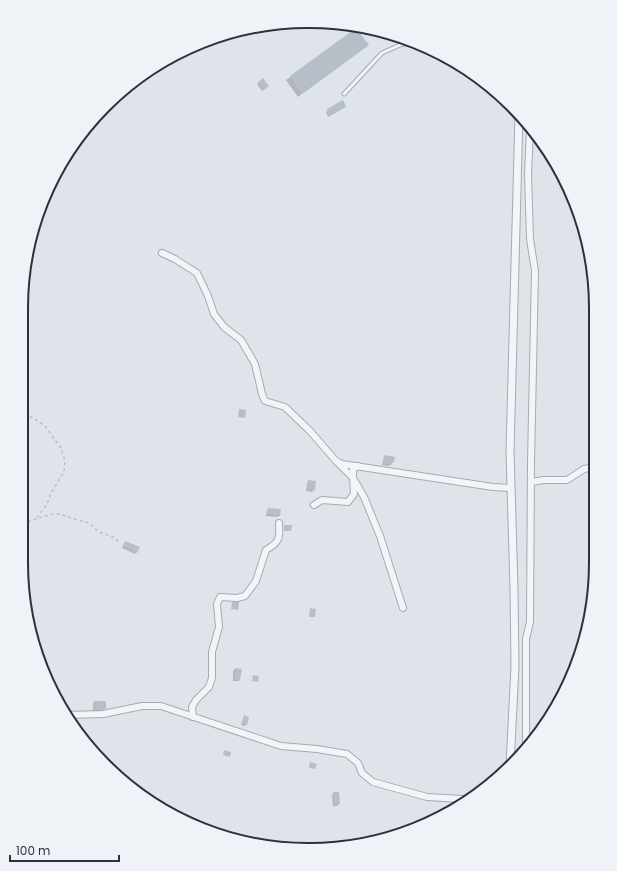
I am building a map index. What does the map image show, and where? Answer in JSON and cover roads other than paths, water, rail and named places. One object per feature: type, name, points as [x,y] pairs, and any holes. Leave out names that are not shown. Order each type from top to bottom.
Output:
[{"type":"street","points":[[510,757],[515,666],[510,451],[519,124]]},
{"type":"street","points":[[526,739],[526,639],[530,622],[535,271],[530,239],[528,174],[530,136]]},
{"type":"street","points":[[162,253],[175,259],[197,274],[208,296],[214,314],[224,327],[241,340],[255,364],[265,401],[285,407],[310,431],[352,478],[364,497],[380,536],[403,608]]},
{"type":"street","points":[[336,461],[342,464],[493,487],[512,488]]},
{"type":"street","points":[[314,505],[322,500],[348,502],[354,494],[352,478],[353,469],[358,466]]},
{"type":"street","points":[[531,482],[544,480],[567,480],[584,469],[589,468]]},
{"type":"street","points":[[193,717],[192,707],[196,700],[209,688],[212,678],[212,652],[219,627],[217,604],[220,597],[237,598],[245,596],[256,581],[266,550],[275,545],[280,536],[279,523]]},
{"type":"street","points":[[73,715],[103,714],[142,706],[161,706],[281,746],[317,749],[347,754],[358,762],[362,773],[374,782],[428,797],[459,799]]},
{"type":"lane","points":[[344,94],[382,53],[403,44]]}]
